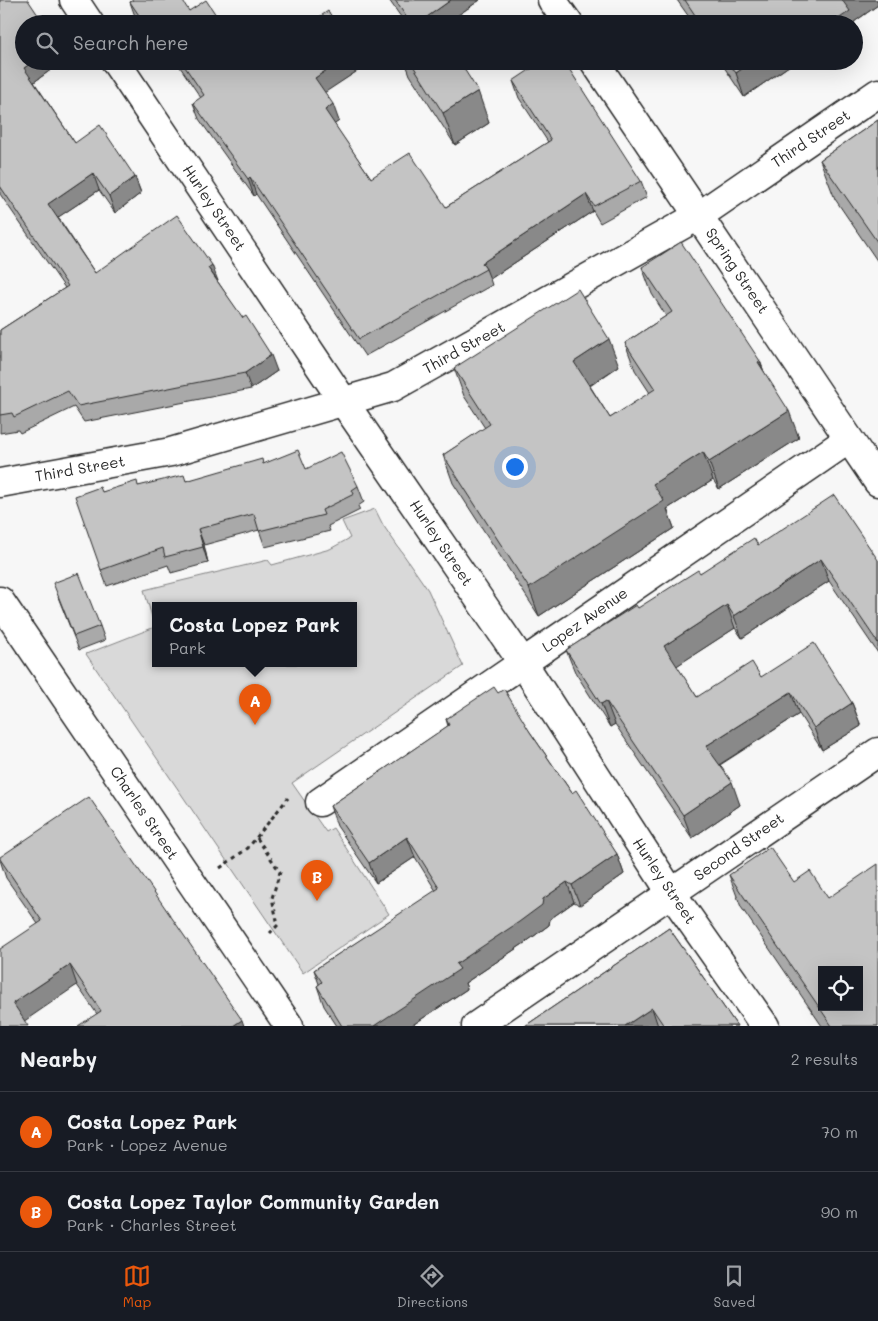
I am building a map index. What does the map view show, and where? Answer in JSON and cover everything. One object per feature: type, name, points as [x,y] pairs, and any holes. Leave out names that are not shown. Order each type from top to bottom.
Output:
[{"type":"street","points":[[74,0],[84,15]]},
{"type":"street","points":[[552,0],[563,15]]},
{"type":"street","name":"Hurley Street","points":[[121,70],[343,401],[523,663],[672,894],[765,1026]]},
{"type":"street","name":"Spring Street","points":[[600,70],[700,215],[878,482]]},
{"type":"street","name":"Third Street","points":[[0,483],[171,452],[310,413],[343,401],[393,387],[700,215],[878,93]]},
{"type":"street","name":"Lopez Avenue","points":[[320,802],[849,439]]},
{"type":"street","name":"Charles Street","points":[[0,601],[289,1026]]},
{"type":"street","name":"Second Street","points":[[476,1026],[878,752]]},
{"type":"path","points":[[194,887],[248,848],[289,798],[299,794],[311,808],[320,802]]},
{"type":"path","points":[[257,838],[280,872],[272,898],[278,925],[270,933]]},
{"type":"shaded area","points":[[375,509],[383,525],[428,590],[463,666],[292,783],[326,832],[333,828],[389,914],[303,973],[86,654],[152,628],[152,667],[357,667],[357,602],[152,602],[152,617],[144,590],[268,560],[272,565],[330,549],[350,538],[342,521]]},
{"type":"building","points":[[0,0],[28,0],[38,15],[15,15],[15,70],[25,70],[75,143],[100,125],[135,177],[109,196],[93,173],[48,204],[95,273],[177,215],[212,265],[208,268],[243,318],[246,316],[271,355],[245,373],[78,406],[68,391],[14,417],[12,413],[0,415],[0,330],[68,286],[0,186]]},
{"type":"building","points":[[133,0],[182,0],[189,11],[206,0],[216,15],[139,15],[130,2]]},
{"type":"building","points":[[395,0],[451,0],[430,15],[405,15]]},
{"type":"building","points":[[685,0],[842,0],[850,11],[844,15],[695,15]]},
{"type":"building","points":[[328,11],[331,15],[322,15]]},
{"type":"building","points":[[187,70],[327,70],[315,78],[333,104],[325,110],[371,178],[410,153],[446,207],[551,140],[513,81],[530,70],[570,70],[641,181],[594,206],[586,194],[482,263],[486,269],[359,339],[250,177],[248,179],[193,103],[204,95]]},
{"type":"building","points":[[416,70],[465,70],[478,91],[443,113]]},
{"type":"building","points":[[878,120],[878,243],[820,160]]},
{"type":"building","points":[[681,242],[760,361],[758,362],[789,411],[709,462],[703,452],[653,484],[664,501],[529,588],[443,455],[490,424],[454,368],[578,289],[609,339],[574,362],[610,418],[655,389],[625,343],[672,312],[642,267]]},
{"type":"building","points":[[298,450],[306,469],[341,452],[358,486],[352,490],[354,494],[322,510],[324,515],[259,531],[254,514],[198,529],[203,547],[165,557],[163,548],[101,570],[75,496],[100,487],[102,492],[137,481],[138,486],[184,475],[186,481],[262,459],[263,464]]},
{"type":"building","points":[[834,495],[878,560],[878,643],[821,559],[734,616],[727,605],[664,646],[697,697],[752,662],[761,677],[814,643],[852,703],[814,728],[791,692],[706,746],[732,782],[683,815],[606,701],[601,704],[566,650],[636,605],[638,608],[698,570],[700,573],[754,538],[758,545]]},
{"type":"building","points":[[79,573],[100,626],[74,636],[53,583]]},
{"type":"building","points":[[494,687],[498,693],[504,689],[530,732],[572,793],[576,790],[617,854],[572,885],[567,882],[543,899],[542,905],[519,922],[456,964],[460,969],[374,1026],[342,1026],[317,986],[322,982],[314,970],[439,888],[407,837],[369,863],[330,806],[449,725],[446,719]]},
{"type":"building","points":[[89,797],[242,1020],[233,1026],[78,1026],[101,1011],[70,965],[13,1003],[28,1026],[0,1026],[0,949],[42,921],[0,857]]},
{"type":"building","points":[[770,847],[794,882],[810,871],[828,898],[878,864],[878,1026],[832,1026],[822,1011],[863,1011],[863,966],[818,966],[818,1005],[729,875]]},
{"type":"building","points":[[669,928],[737,1026],[664,1026],[652,1008],[625,1026],[525,1026]]},
{"type":"place","name":"Costa Lopez Park","points":[[255,725]]},
{"type":"place","name":"Costa Lopez Taylor Community Garden","points":[[317,901]]}]
